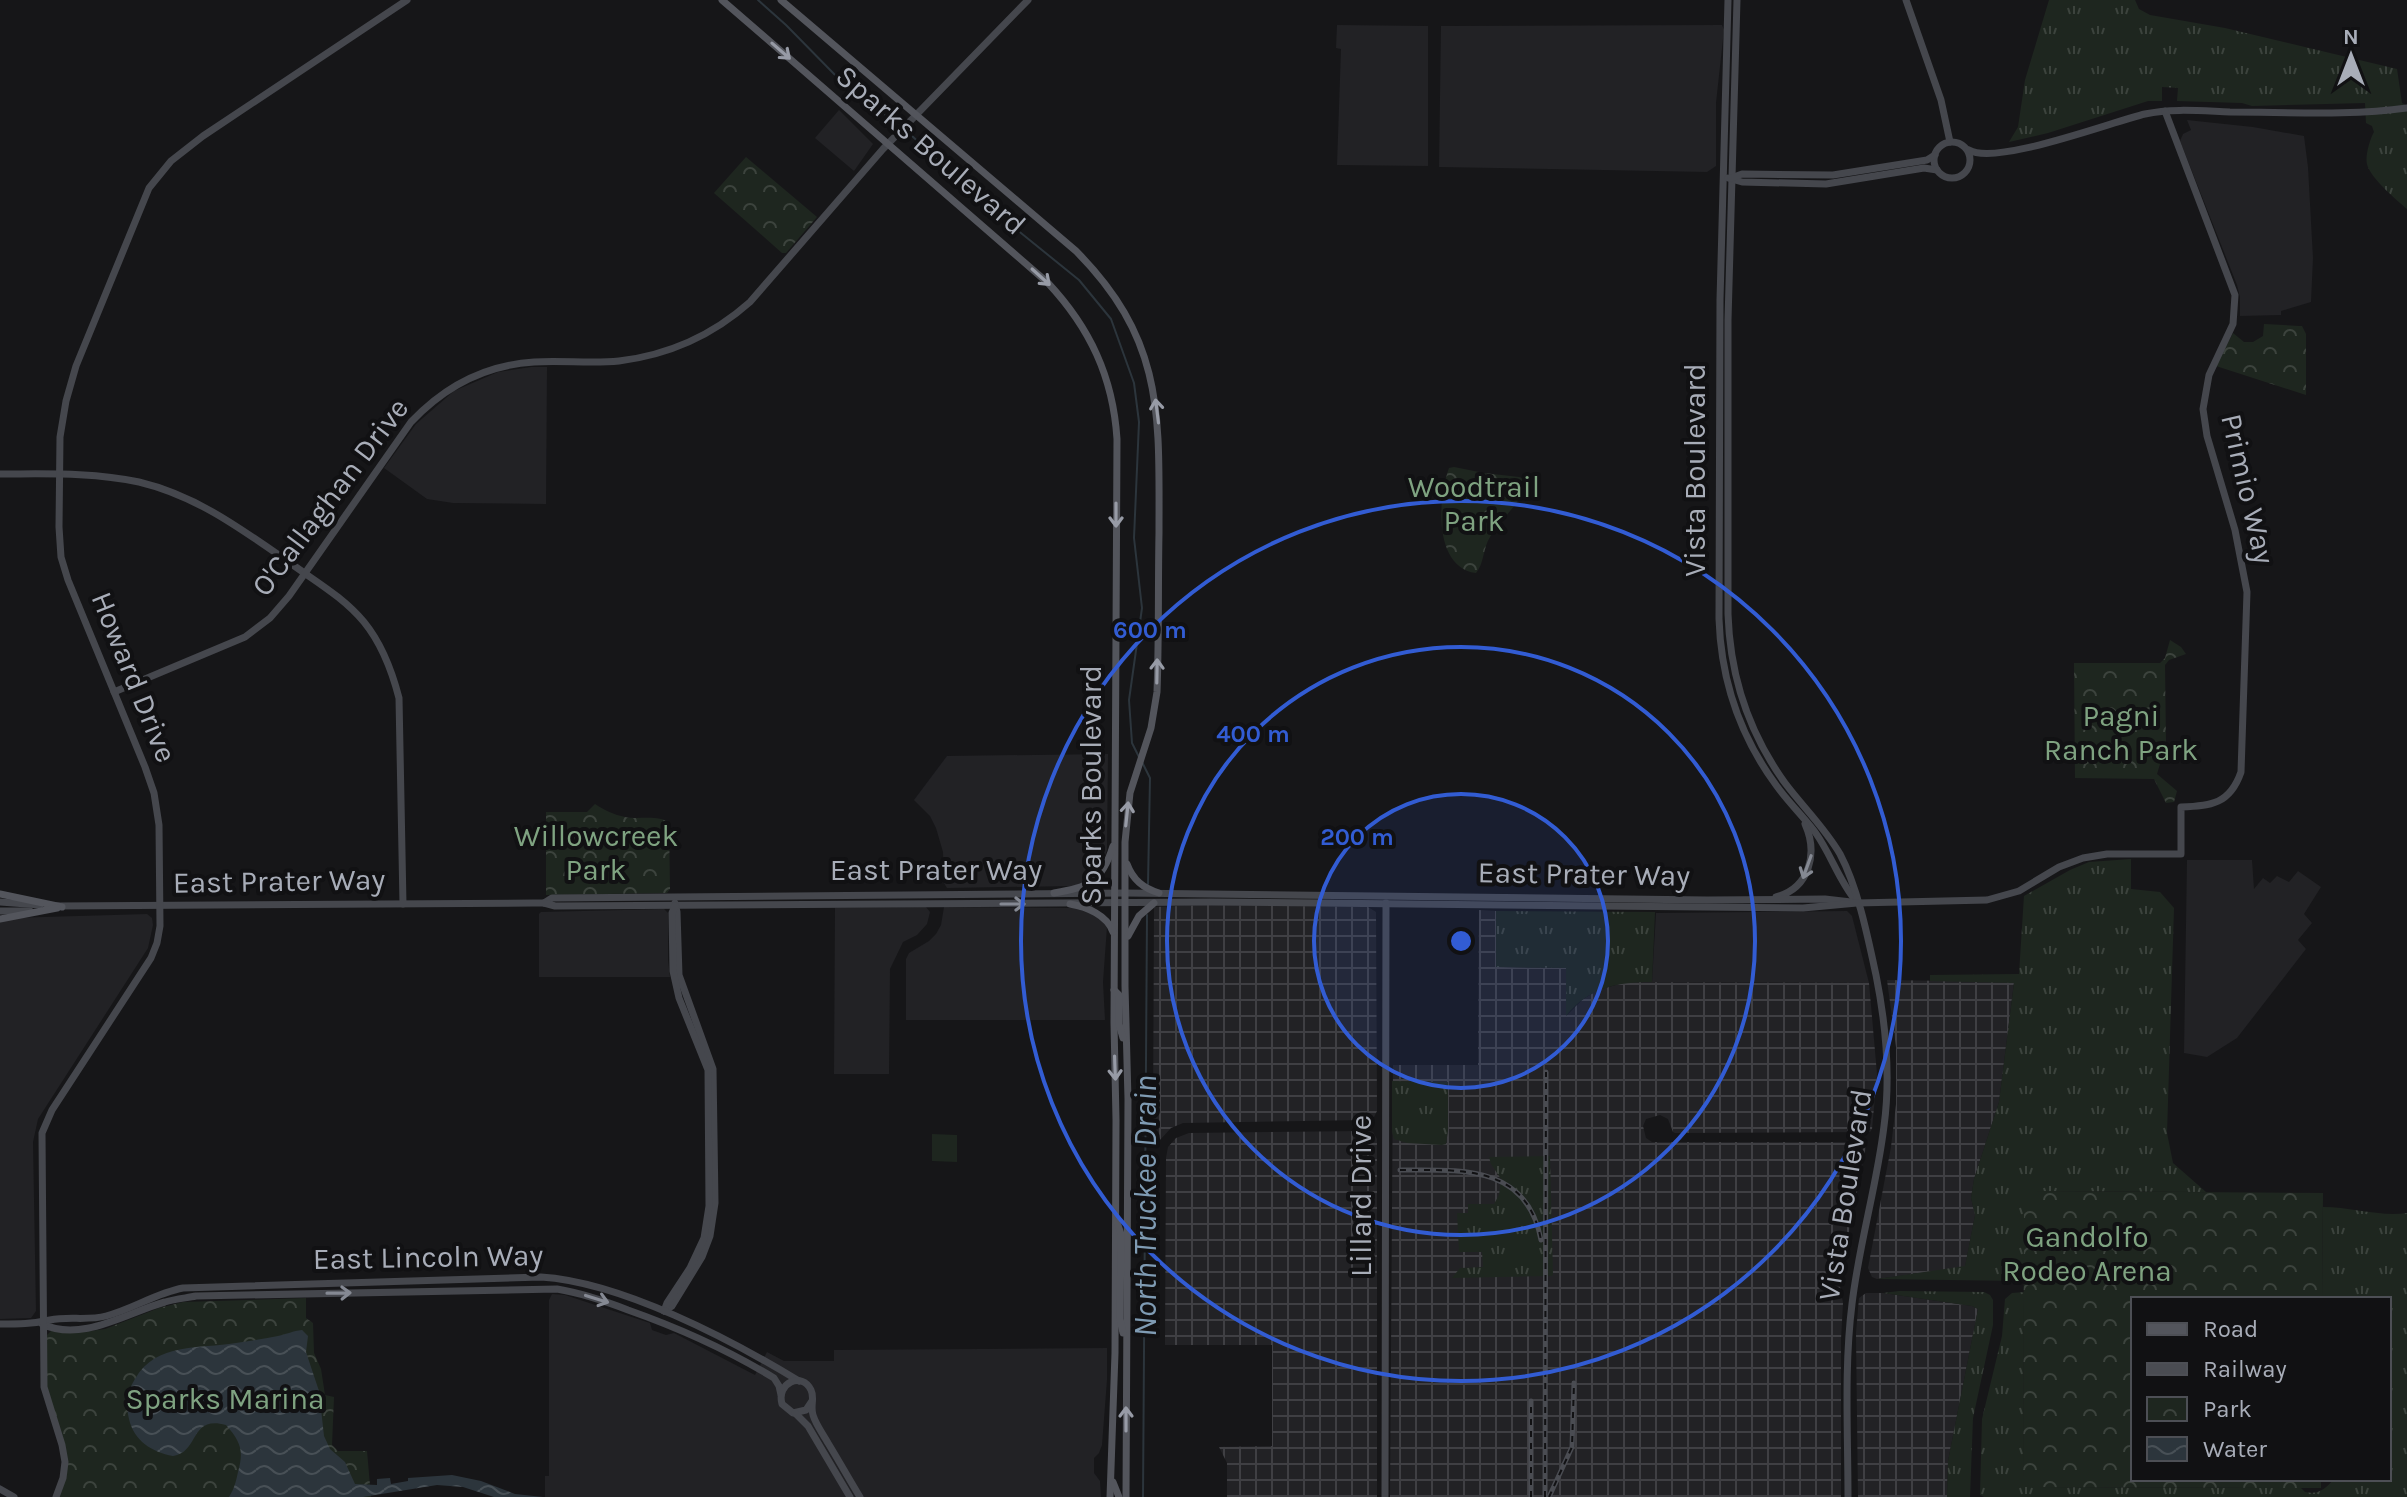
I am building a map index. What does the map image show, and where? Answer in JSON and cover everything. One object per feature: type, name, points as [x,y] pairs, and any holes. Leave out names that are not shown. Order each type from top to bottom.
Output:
[{"type":"main road","name":"Sparks Boulevard","points":[[722,0],[1062,297],[1094,345],[1113,401],[1117,439],[1115,1219],[1114,1412],[1110,1497]]},
{"type":"main road","name":"Sparks Boulevard","points":[[781,0],[1076,251],[1095,271],[1127,316],[1140,344],[1154,389],[1159,437],[1157,692],[1126,818],[1126,1497]]},
{"type":"main road","points":[[1054,893],[1084,886],[1098,878],[1108,862],[1115,841]]},
{"type":"main road","points":[[1125,861],[1135,880],[1159,893]]},
{"type":"main road","points":[[0,894],[62,907]]},
{"type":"main road","points":[[1125,950],[1132,924],[1154,903]]},
{"type":"main road","points":[[1070,904],[1089,909],[1108,921],[1114,940]]},
{"type":"main road","points":[[0,919],[62,907]]},
{"type":"main road","points":[[1114,990],[1119,995],[1119,1024],[1126,1048]]},
{"type":"main road","points":[[1115,1219],[1120,1229],[1120,1319],[1126,1343]]},
{"type":"main road","points":[[1110,1476],[1119,1497]]},
{"type":"street","name":"Howard Drive","points":[[53,1497],[64,1470],[64,1453],[44,1387],[41,1143],[52,1110],[151,958],[159,935],[160,906],[159,825],[154,793],[64,569],[59,545],[62,420],[71,383],[138,212],[155,178],[203,136],[407,0]]},
{"type":"street","name":"O'Callaghan Drive","points":[[114,692],[245,637],[270,618],[411,422],[441,395],[477,374],[508,365],[606,362],[673,349],[707,333],[750,302],[887,144],[1028,0]]},
{"type":"street","name":"Vista Boulevard","points":[[1728,0],[1719,404],[1719,619],[1722,656],[1734,704],[1752,747],[1776,785],[1824,846],[1857,903]]},
{"type":"street","name":"Vista Boulevard","points":[[1737,0],[1726,178],[1728,614],[1732,655],[1751,724],[1767,755],[1839,853],[1855,888],[1871,954],[1887,1050],[1887,1101],[1881,1148],[1849,1327],[1848,1497]]},
{"type":"street","points":[[1906,0],[1941,100],[1950,142]]},
{"type":"street","points":[[1726,178],[1742,182],[1826,184],[1924,168],[1956,177],[1965,173],[1980,155],[2035,146],[2165,111],[2327,112],[2407,108]]},
{"type":"street","name":"Primio Way","points":[[2165,111],[2235,295],[2233,324],[2204,391],[2204,415],[2207,436],[2235,530],[2247,597],[2242,765],[2231,791],[2219,802],[2208,806],[2181,807],[2181,854]]},
{"type":"street","points":[[1726,178],[1742,174],[1833,175],[1927,160],[1942,145],[1950,142],[1959,143],[1980,155]]},
{"type":"street","points":[[1969,150],[1970,164]]},
{"type":"street","points":[[1935,155],[1937,170]]},
{"type":"street","points":[[0,474],[120,478],[177,494],[230,521],[342,599],[364,622],[386,657],[395,684],[401,733],[403,904]]},
{"type":"street","points":[[1719,619],[1727,652],[1732,655]]},
{"type":"street","points":[[1722,656],[1727,660],[1739,689]]},
{"type":"street","points":[[1767,899],[1795,888],[1808,869],[1812,843],[1801,815]]},
{"type":"street","name":"East Prater Way","points":[[0,911],[160,906],[544,903],[555,906],[1054,893],[1803,908],[1857,903],[1987,900],[2019,891],[2059,867],[2083,858],[2107,854],[2181,854]]},
{"type":"street","name":"East Prater Way","points":[[675,901],[1125,904],[1825,899],[1857,903]]},
{"type":"street","name":"Lillard Drive","points":[[1385,1497],[1386,900]]},
{"type":"street","points":[[660,1321],[702,1257],[710,1236],[715,1203],[713,1069],[679,975],[675,901]]},
{"type":"street","name":"East Prater Way","points":[[0,902],[62,907]]},
{"type":"street","name":"East Lincoln Way","points":[[42,1324],[49,1320],[106,1316],[161,1293],[183,1288],[541,1277],[587,1285],[664,1311],[799,1381]]},
{"type":"street","name":"East Lincoln Way","points":[[0,1324],[42,1324],[53,1328],[100,1325],[164,1302],[196,1296],[564,1290],[660,1321],[756,1367],[774,1378],[781,1395]]},
{"type":"street","points":[[850,1497],[808,1426],[784,1407],[781,1395],[787,1384],[799,1381],[811,1389],[813,1416],[860,1497]]},
{"type":"street","points":[[795,1413],[806,1410],[812,1401]]},
{"type":"street","points":[[0,1489],[14,1497]]},
{"type":"shaded area","points":[[1337,25],[1428,26],[1428,166],[1337,165],[1341,49],[1336,48]]},
{"type":"shaded area","points":[[1722,25],[1716,103],[1716,166],[1707,172],[1439,167],[1441,26]]},
{"type":"shaded area","points":[[839,110],[873,144],[854,171],[815,138]]},
{"type":"shaded area","points":[[2187,120],[2304,136],[2313,258],[2311,302],[2281,311],[2281,315],[2240,316],[2237,285],[2180,141],[2183,134],[2191,130]]},
{"type":"shaded area","points":[[547,367],[546,504],[453,503],[427,499],[384,468],[416,424],[454,391],[498,372]]},
{"type":"shaded area","points":[[1108,754],[1107,850],[1100,870],[1093,877],[1073,886],[947,888],[944,883],[943,852],[936,828],[930,816],[914,800],[947,756]]},
{"type":"shaded area","points":[[2187,860],[2252,860],[2254,889],[2263,878],[2270,883],[2277,876],[2289,882],[2298,871],[2321,887],[2304,914],[2312,923],[2298,940],[2306,949],[2237,1038],[2207,1057],[2184,1053]]},
{"type":"shaded area","points":[[926,907],[930,912],[927,924],[917,935],[903,942],[890,969],[889,1074],[834,1074],[835,908]]},
{"type":"shaded area","points":[[944,907],[1074,908],[1095,915],[1107,927],[1103,982],[1105,1020],[906,1020],[906,959],[909,953],[936,934]]},
{"type":"shaded area","points":[[1154,907],[1368,907],[1376,912],[1377,1111],[1374,1117],[1367,1120],[1183,1123],[1171,1128],[1159,1141],[1153,1129]]},
{"type":"shaded area","points":[[664,909],[668,913],[670,977],[539,977],[541,912]]},
{"type":"shaded area","points":[[1479,910],[1496,911],[1497,967],[1566,968],[1567,1015],[1598,990],[1627,982],[1869,983],[1877,1074],[1870,1132],[1675,1133],[1668,1119],[1660,1115],[1646,1119],[1643,1126],[1646,1138],[1652,1142],[1867,1142],[1845,1252],[1837,1270],[1843,1303],[1841,1497],[1390,1497],[1393,1065],[1478,1065]]},
{"type":"shaded area","points":[[1847,911],[1852,916],[1869,983],[1652,982],[1656,913]]},
{"type":"shaded area","points":[[147,914],[152,918],[153,925],[148,948],[38,1119],[33,1142],[36,1311],[31,1318],[0,1319],[0,921],[10,918]]},
{"type":"shaded area","points":[[1887,980],[2014,982],[1999,1102],[1974,1179],[1971,1198],[1975,1215],[1965,1267],[1877,1279],[1872,1277],[1868,1268],[1896,1104],[1896,1047]]},
{"type":"shaded area","points":[[1373,1132],[1377,1139],[1377,1497],[1227,1497],[1227,1463],[1219,1447],[1272,1446],[1272,1345],[1165,1345],[1168,1147],[1176,1138],[1189,1133]]},
{"type":"shaded area","points":[[1866,1293],[1883,1293],[1978,1309],[1948,1461],[1947,1497],[1858,1497],[1856,1333],[1859,1298]]},
{"type":"shaded area","points":[[552,1294],[565,1295],[650,1323],[652,1330],[666,1335],[674,1333],[755,1375],[767,1352],[784,1361],[834,1361],[834,1350],[1107,1348],[1102,1445],[1094,1458],[1094,1473],[1100,1481],[1101,1497],[545,1497],[545,1476],[549,1476],[549,1300]]},
{"type":"green space","points":[[2049,0],[2135,0],[2139,9],[2150,15],[2225,28],[2397,69],[2402,103],[2407,106],[2407,209],[2369,170],[2367,157],[2374,132],[2372,126],[2366,123],[2365,103],[2252,106],[2177,101],[2178,88],[2162,87],[2162,101],[2148,101],[2048,133],[2009,142],[2018,127],[2025,80]]},
{"type":"green space","points":[[746,157],[817,217],[786,253],[782,253],[714,193]]},
{"type":"green space","points":[[2264,324],[2302,326],[2306,334],[2306,395],[2216,366],[2233,333],[2244,342],[2253,342],[2263,336]]},
{"type":"green space","name":"Woodtrail Park","points":[[1449,468],[1519,477],[1528,484],[1490,537],[1476,573],[1462,568],[1452,558],[1442,530],[1445,481]]},
{"type":"green space","name":"Pagni Ranch Park","points":[[2170,640],[2186,654],[2169,660],[2165,665],[2166,744],[2157,774],[2177,791],[2174,802],[2166,803],[2154,779],[2075,778],[2074,663],[2160,663],[2165,658]]},
{"type":"green space","name":"Willowcreek Park","points":[[595,804],[621,816],[659,819],[669,823],[670,889],[667,893],[546,895],[546,812],[587,812]]},
{"type":"green space","points":[[2131,859],[2131,889],[2160,892],[2174,908],[2167,1133],[2173,1163],[2206,1192],[2025,1191],[2024,1281],[1877,1279],[1965,1266],[1975,1215],[1971,1198],[1974,1179],[1999,1102],[2014,983],[1930,981],[1930,975],[2019,974],[2024,896],[2089,862]]},
{"type":"green space","points":[[1496,911],[1655,912],[1652,982],[1627,983],[1594,992],[1566,1016],[1566,968],[1496,967]]},
{"type":"green space","points":[[1392,1081],[1448,1082],[1446,1144],[1407,1143],[1394,1139]]},
{"type":"green space","points":[[932,1134],[957,1135],[957,1162],[932,1161]]},
{"type":"green space","points":[[1550,1156],[1552,1276],[1452,1278],[1460,1268],[1483,1267],[1482,1252],[1459,1252],[1457,1213],[1468,1213],[1468,1204],[1494,1204],[1501,1179],[1489,1157]]},
{"type":"green space","name":"Gandolfo Rodeo Arena","points":[[2024,1191],[2323,1193],[2322,1297],[2131,1297],[2131,1481],[2321,1481],[2321,1488],[2023,1487]]},
{"type":"green space","points":[[2323,1207],[2386,1214],[2407,1213],[2407,1497],[1980,1495],[1982,1419],[2002,1336],[2005,1299],[2012,1293],[2024,1292],[2023,1487],[2301,1488],[2314,1493],[2332,1481],[2391,1481],[2391,1297],[2322,1297]]},
{"type":"green space","points":[[1984,1292],[1993,1300],[1993,1325],[1973,1418],[1970,1497],[1947,1497],[1948,1461],[1978,1309],[1883,1293]]},
{"type":"green space","name":"Sparks Marina","points":[[306,1298],[306,1318],[313,1323],[314,1353],[321,1369],[325,1395],[334,1397],[332,1445],[338,1451],[367,1451],[371,1497],[58,1497],[67,1466],[64,1441],[50,1403],[46,1381],[46,1336],[51,1331],[105,1329],[183,1302]]},
{"type":"water","points":[[302,1330],[308,1336],[306,1352],[319,1391],[324,1436],[330,1449],[345,1462],[355,1484],[377,1485],[377,1479],[390,1478],[391,1484],[408,1481],[408,1478],[452,1475],[481,1481],[515,1494],[543,1497],[494,1497],[463,1487],[437,1485],[363,1497],[229,1497],[234,1488],[241,1452],[226,1425],[206,1425],[182,1453],[173,1456],[151,1448],[135,1434],[128,1413],[128,1394],[144,1367],[155,1359],[180,1349],[257,1340]]},
{"type":"waterway","name":"North Truckee Drain","points":[[758,0],[840,80],[894,122]]},
{"type":"waterway","name":"North Truckee Drain","points":[[910,134],[974,195],[1079,280],[1111,319],[1134,383],[1139,422],[1134,538],[1142,608],[1129,700],[1132,743],[1139,757]]},
{"type":"waterway","name":"North Truckee Drain","points":[[1142,762],[1150,778],[1148,884]]},
{"type":"waterway","name":"North Truckee Drain","points":[[1143,1497],[1147,915]]},
{"type":"railway","points":[[1545,1497],[1546,1072]]},
{"type":"railway","points":[[1400,1170],[1467,1172],[1506,1184],[1522,1197],[1533,1215],[1541,1240]]},
{"type":"railway","points":[[1549,1497],[1572,1447],[1574,1383]]},
{"type":"railway","points":[[1531,1401],[1531,1497]]}]
